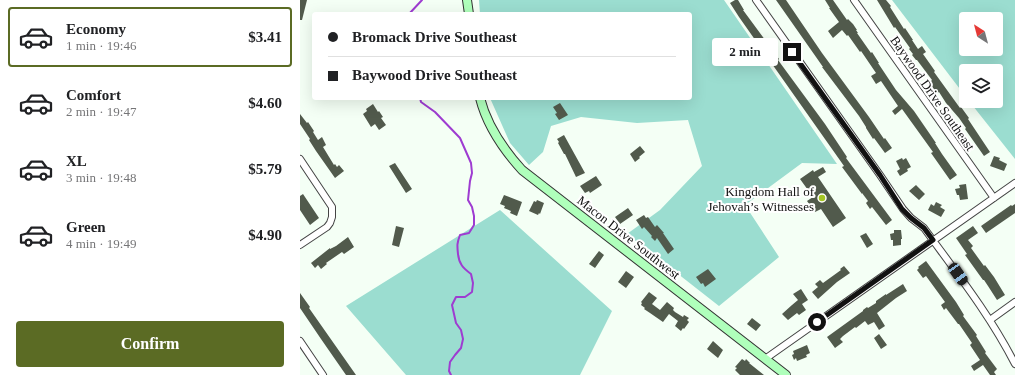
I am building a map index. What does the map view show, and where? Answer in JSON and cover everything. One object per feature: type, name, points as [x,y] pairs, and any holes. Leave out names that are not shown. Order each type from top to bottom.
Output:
[{"type":"street","points":[[467,0],[468,12]]},
{"type":"street","points":[[756,0],[880,175],[902,209],[924,228],[990,320],[1015,364]]},
{"type":"street","name":"Baywood Drive Southeast","points":[[854,0],[994,198]]},
{"type":"street","name":"Macon Drive Southwest","points":[[481,100],[493,131],[501,144],[522,170],[786,375]]},
{"type":"street","points":[[300,159],[332,207],[332,218],[327,227],[300,246]]},
{"type":"street","points":[[765,358],[1015,183]]},
{"type":"street","points":[[990,320],[1015,302]]},
{"type":"street","points":[[300,341],[323,375]]},
{"type":"shaded area","points":[[479,0],[724,0],[837,164],[802,163],[745,205],[779,257],[719,306],[627,234],[660,210],[702,166],[688,120],[637,123],[581,117],[551,126],[543,152],[529,165],[510,143],[491,100],[692,100],[692,12],[480,12]]},
{"type":"shaded area","points":[[892,0],[1015,0],[1015,159],[975,108],[1003,108],[1003,64],[959,64],[959,88]]},
{"type":"shaded area","points":[[500,210],[612,311],[580,375],[406,375],[346,306]]},
{"type":"building","points":[[300,0],[307,0],[302,20],[300,20]]},
{"type":"building","points":[[738,0],[743,10],[779,59],[778,60],[825,124],[847,157],[846,158],[892,220],[886,225],[872,207],[870,209],[866,203],[868,201],[842,167],[844,166],[739,17],[730,3]]},
{"type":"building","points":[[776,0],[786,0],[822,53],[892,148],[885,153],[874,138],[873,139],[859,116],[822,67]]},
{"type":"building","points":[[825,0],[833,0],[847,20],[848,19],[853,24],[857,30],[857,33],[871,53],[872,52],[896,90],[914,111],[957,175],[950,180],[931,153],[933,152],[902,109],[895,115],[892,111],[898,106],[881,81],[876,84],[871,76],[876,73],[848,35],[847,36],[842,30],[833,38],[828,31],[839,22]]},
{"type":"building","points":[[877,0],[886,0],[918,49],[922,46],[926,52],[923,54],[935,71],[934,72],[959,108],[962,108],[969,118],[968,119],[990,152],[984,156],[959,118],[939,92],[937,93],[929,83],[932,80],[912,55],[913,54],[909,49],[910,48],[895,27],[894,28]]},
{"type":"building","points":[[560,103],[568,115],[559,120],[553,107]]},
{"type":"building","points":[[373,104],[383,117],[381,118],[386,125],[379,130],[375,124],[371,127],[363,114],[367,111],[366,109]]},
{"type":"building","points":[[300,114],[307,123],[308,122],[318,140],[322,137],[326,145],[323,147],[334,165],[335,164],[337,167],[339,165],[344,171],[335,178],[316,151],[300,124]]},
{"type":"building","points":[[564,135],[585,173],[576,177],[558,143],[559,142],[557,139]]},
{"type":"building","points":[[640,146],[645,152],[635,162],[630,154]]},
{"type":"building","points":[[994,156],[1000,158],[999,160],[1007,164],[1004,171],[990,166]]},
{"type":"building","points":[[902,158],[903,160],[906,158],[911,167],[900,176],[897,171],[900,169],[896,161]]},
{"type":"building","points":[[395,163],[412,189],[406,193],[389,166]]},
{"type":"building","name":"Kingdom Hall of Jehovah’s Witnesses","points":[[823,167],[826,172],[818,177],[846,218],[833,227],[821,209],[815,212],[807,201],[813,197],[800,179],[813,170],[814,172]]},
{"type":"building","points":[[596,176],[602,185],[590,193],[589,191],[585,193],[580,186]]},
{"type":"building","points":[[966,184],[968,199],[960,200],[955,189],[960,188],[959,185]]},
{"type":"building","points":[[916,185],[925,194],[919,200],[909,191]]},
{"type":"building","points":[[303,194],[319,218],[310,225],[300,210],[300,196]]},
{"type":"building","points":[[504,195],[522,202],[517,216],[510,213],[511,211],[504,208],[505,206],[500,204]]},
{"type":"building","points":[[537,200],[544,203],[540,214],[539,213],[538,215],[529,211],[534,201],[536,202]]},
{"type":"building","points":[[936,202],[942,205],[940,207],[945,210],[941,217],[928,210],[931,204],[934,206]]},
{"type":"building","points":[[1015,204],[1015,213],[986,233],[981,226],[1011,205],[1012,206]]},
{"type":"building","points":[[628,208],[633,215],[620,224],[615,217]]},
{"type":"building","points":[[644,215],[646,218],[648,217],[655,227],[657,225],[674,249],[668,254],[657,238],[655,241],[644,227],[642,229],[636,220]]},
{"type":"building","points":[[396,226],[404,228],[399,247],[392,245]]},
{"type":"building","points":[[973,226],[978,233],[968,240],[973,246],[971,248],[994,277],[1005,295],[997,300],[965,255],[967,254],[956,238]]},
{"type":"building","points":[[894,230],[901,230],[901,245],[893,246],[893,240],[891,240],[890,234],[894,233]]},
{"type":"building","points":[[866,233],[873,244],[867,248],[860,236]]},
{"type":"building","points":[[348,237],[354,247],[344,254],[342,252],[326,263],[327,264],[321,269],[318,265],[315,268],[311,263],[330,248],[336,246]]},
{"type":"building","points":[[599,251],[604,255],[595,268],[589,264]]},
{"type":"building","points":[[926,261],[956,302],[964,315],[963,316],[977,335],[976,336],[986,352],[985,353],[997,369],[994,372],[996,375],[990,375],[983,365],[974,371],[971,366],[980,360],[970,345],[972,343],[946,308],[944,310],[941,305],[945,302],[926,276],[923,278],[917,270],[919,268],[918,267]]},
{"type":"building","points":[[844,266],[850,273],[837,282],[818,299],[812,292],[818,287],[815,284],[820,280],[823,283],[841,270],[840,269]]},
{"type":"building","points":[[708,269],[716,279],[705,287],[696,277]]},
{"type":"building","points":[[626,271],[634,277],[626,288],[618,282]]},
{"type":"building","points":[[903,284],[907,291],[877,313],[885,326],[879,330],[874,322],[868,325],[865,321],[843,336],[840,339],[843,342],[835,348],[827,337],[867,307],[868,308],[876,303],[876,301]]},
{"type":"building","points":[[801,289],[808,300],[802,304],[806,310],[799,315],[797,313],[788,320],[782,314],[798,300],[793,294]]},
{"type":"building","points":[[649,292],[657,298],[652,304],[660,310],[667,302],[674,308],[673,310],[675,312],[683,317],[684,315],[689,318],[687,320],[689,322],[684,329],[683,328],[681,331],[675,326],[678,321],[669,314],[663,322],[644,309],[645,308],[641,305],[641,302]]},
{"type":"building","points":[[300,293],[356,375],[346,375],[321,339],[300,308]]},
{"type":"building","points":[[752,318],[761,325],[756,331],[747,324]]},
{"type":"building","points":[[879,334],[887,345],[881,349],[874,338]]},
{"type":"building","points":[[713,341],[723,350],[718,358],[707,349]]},
{"type":"building","points":[[807,345],[810,353],[806,355],[807,357],[797,361],[796,358],[794,360],[792,355],[794,354],[793,351]]},
{"type":"building","points":[[742,359],[745,361],[746,359],[764,375],[740,375],[735,370],[737,368],[735,367]]},
{"type":"waterway","points":[[411,12],[422,0]]},
{"type":"waterway","points":[[420,100],[421,102],[435,112],[460,138],[471,163],[472,173],[468,200],[472,207],[474,225],[469,233],[460,235],[457,246],[460,263],[471,274],[473,283],[472,292],[465,297],[456,297],[452,305],[456,323],[461,330],[463,339],[461,348],[450,362],[449,371],[451,375]]},
{"type":"place","name":"Kingdom Hall of Jehovah’s Witnesses","points":[[822,198]]},
{"type":"route","points":[[792,52],[880,175],[902,209],[924,228],[933,240],[817,322]]}]
